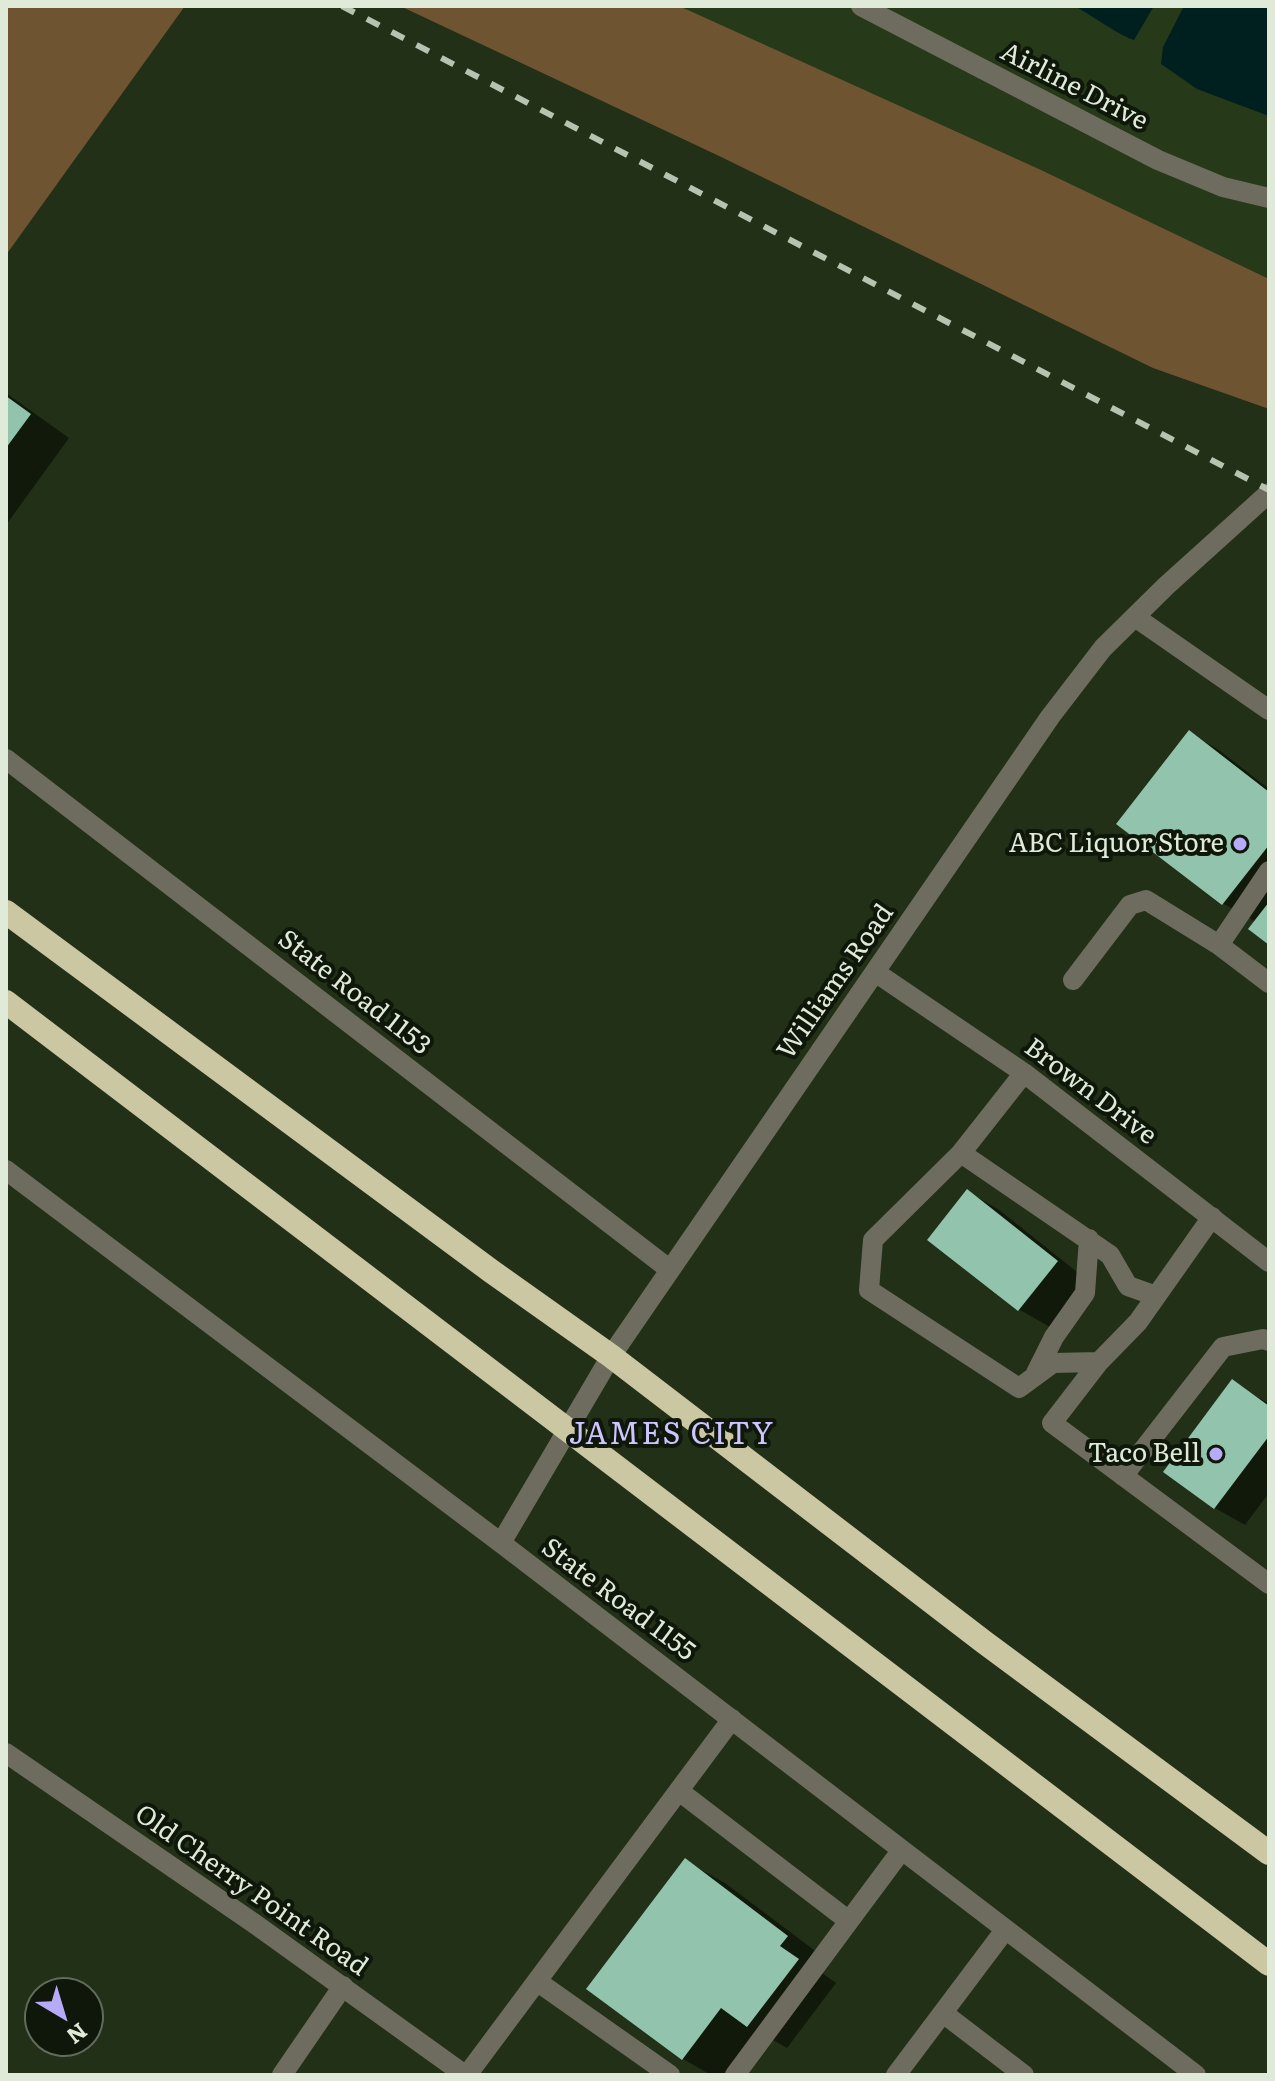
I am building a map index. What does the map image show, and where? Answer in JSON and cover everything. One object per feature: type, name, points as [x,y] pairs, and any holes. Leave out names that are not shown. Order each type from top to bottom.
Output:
[{"type":"highway","points":[[6,912],[491,1271],[611,1356],[984,1642],[1269,1853]]},
{"type":"highway","points":[[6,1002],[1269,1964]]},
{"type":"street","name":"Airline Drive","points":[[861,6],[1158,160],[1223,187],[1269,198]]},
{"type":"street","name":"Williams Road","points":[[501,1543],[611,1356],[1050,717],[1103,648],[1269,493]]},
{"type":"street","points":[[1135,617],[1269,710]]},
{"type":"street","name":"State Road 1153","points":[[6,759],[669,1269]]},
{"type":"street","points":[[1219,945],[1269,871]]},
{"type":"street","points":[[1073,980],[1130,905],[1146,900],[1219,945],[1269,983]]},
{"type":"street","name":"Brown Drive","points":[[875,972],[1024,1073],[1269,1262]]},
{"type":"street","points":[[1024,1073],[961,1153],[873,1240],[869,1290],[1019,1388],[1053,1363],[1099,1362]]},
{"type":"street","points":[[961,1153],[1110,1255],[1128,1286],[1156,1296]]},
{"type":"street","name":"State Road 1155","points":[[6,1170],[501,1543],[1196,2075]]},
{"type":"street","points":[[1212,1217],[1138,1322],[1099,1362],[1052,1423],[1269,1584]]},
{"type":"street","points":[[1035,1376],[1054,1337],[1085,1293],[1089,1239]]},
{"type":"street","points":[[1123,1476],[1223,1347],[1263,1339],[1269,1341]]},
{"type":"street","points":[[466,2075],[732,1719]]},
{"type":"street","name":"Old Cherry Point Road","points":[[6,1753],[466,2075]]},
{"type":"street","points":[[679,1791],[849,1921]]},
{"type":"street","points":[[735,2075],[901,1851]]},
{"type":"street","points":[[896,2075],[1005,1930]]},
{"type":"street","points":[[538,1982],[670,2075]]},
{"type":"street","points":[[282,2075],[343,1986]]},
{"type":"street","points":[[943,2013],[1024,2075]]},
{"type":"shaded area","points":[[6,6],[185,6],[6,255]]},
{"type":"shaded area","points":[[400,6],[679,6],[1041,170],[1269,279],[1269,409],[1153,368],[717,155]]},
{"type":"shaded area","points":[[609,6],[1269,6],[1269,348]]},
{"type":"water","points":[[1075,6],[1154,6],[1134,40]]},
{"type":"water","points":[[1184,6],[1269,6],[1269,116],[1197,89],[1161,64],[1163,47]]},
{"type":"building","points":[[6,396],[31,414],[6,448]]},
{"type":"building","points":[[1189,730],[1269,792],[1269,845],[1222,905],[1116,824]]},
{"type":"building","points":[[1269,902],[1269,945],[1248,929]]},
{"type":"building","points":[[967,1189],[1058,1261],[1018,1311],[927,1240]]},
{"type":"building","name":"Taco Bell","points":[[1232,1379],[1269,1406],[1269,1436],[1214,1509],[1163,1472]]},
{"type":"building","points":[[685,1858],[788,1936],[780,1946],[799,1959],[747,2027],[721,2008],[682,2060],[586,1989]]},
{"type":"railway","points":[[342,6],[1269,490]]},
{"type":"place","name":"ABC Liquor Store","points":[[1240,844]]},
{"type":"place","name":"Taco Bell","points":[[1216,1454]]},
{"type":"district","name":"JAMES CITY","points":[[672,1435]]}]
